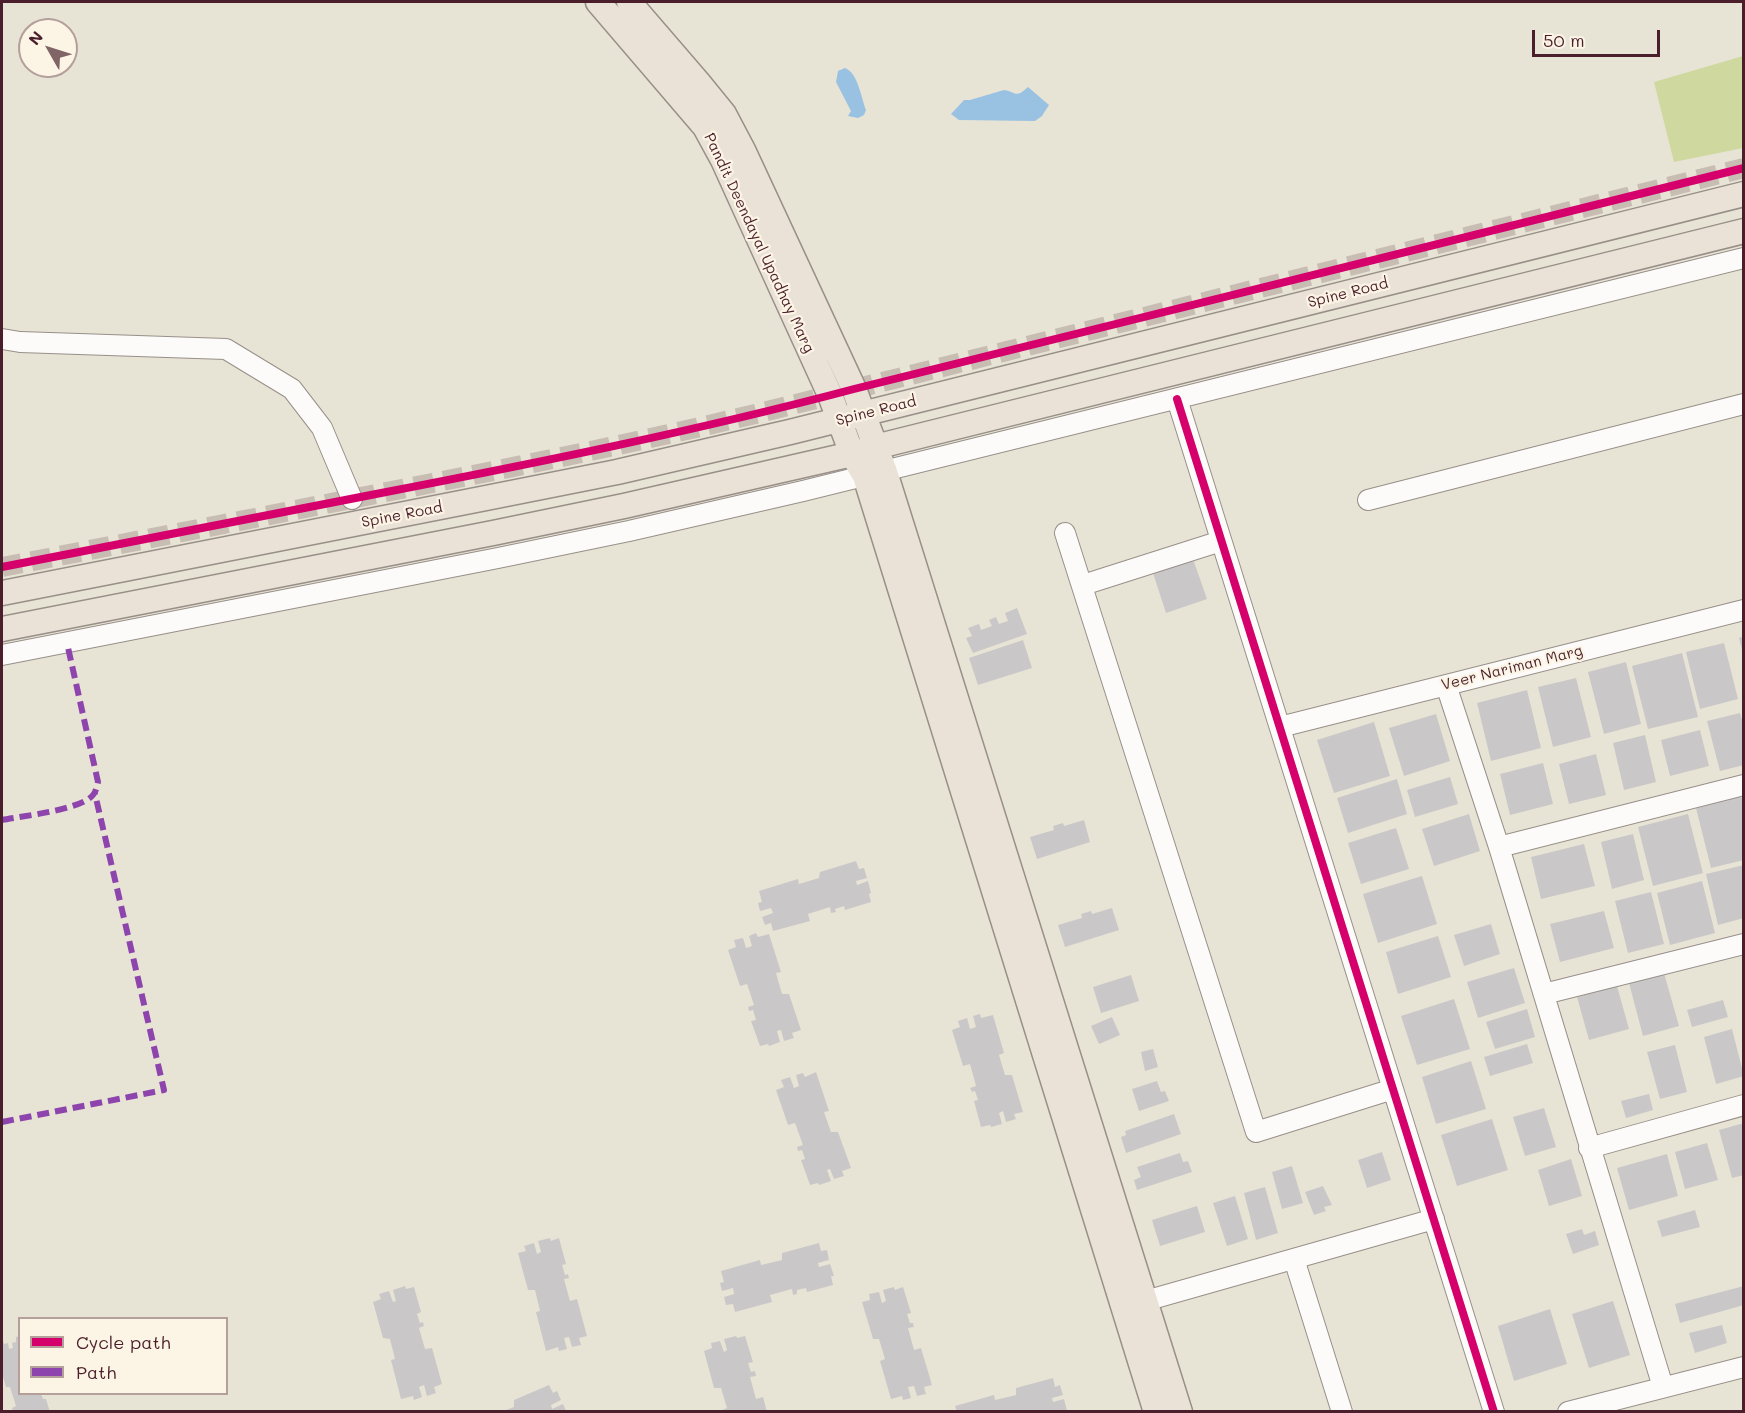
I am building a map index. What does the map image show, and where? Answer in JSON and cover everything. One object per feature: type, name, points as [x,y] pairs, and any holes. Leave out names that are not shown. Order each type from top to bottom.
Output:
[{"type":"main road","name":"Pandit Deendayal Upadhay Marg","points":[[598,2],[705,127],[851,417],[876,447],[875,474]]},
{"type":"main road","name":"Pandit Deendayal Upadhay Marg","points":[[629,2],[724,114],[743,150],[854,389],[851,417],[852,454],[875,474]]},
{"type":"main road","name":"Spine Road","points":[[2,593],[606,474],[851,417],[1743,194]]},
{"type":"main road","points":[[2,629],[580,515],[852,454],[1743,231]]},
{"type":"main road","points":[[875,474],[1134,1304],[1180,1412]]},
{"type":"main road","points":[[1134,1304],[1156,1412]]},
{"type":"street","points":[[2,655],[629,531],[875,474],[1743,258]]},
{"type":"street","points":[[2,339],[20,342],[226,349],[292,389],[322,429],[352,499]]},
{"type":"street","points":[[1177,399],[1494,1412]]},
{"type":"street","points":[[1368,500],[1743,404]]},
{"type":"street","points":[[1065,532],[1256,1132],[1393,1089]]},
{"type":"street","points":[[1083,585],[1221,541]]},
{"type":"street","name":"Veer Nariman Marg","points":[[1280,727],[1743,610]]},
{"type":"street","points":[[1446,685],[1544,994],[1663,1387]]},
{"type":"street","points":[[1498,847],[1743,785]]},
{"type":"street","points":[[1544,994],[1743,944]]},
{"type":"street","points":[[1589,1148],[1743,1105]]},
{"type":"street","points":[[1134,1304],[1434,1219]]},
{"type":"street","points":[[1294,1258],[1342,1412]]},
{"type":"street","points":[[1568,1412],[1743,1367]]},
{"type":"green space","points":[[1743,56],[1743,148],[1674,162],[1654,82]]},
{"type":"water","points":[[845,68],[856,80],[866,110],[864,115],[858,118],[848,116],[851,111],[836,82],[838,71]]},
{"type":"water","points":[[1028,87],[1049,105],[1042,116],[1035,121],[959,120],[951,114],[964,100],[1004,90],[1018,94]]},
{"type":"building","points":[[1193,559],[1207,599],[1166,613],[1153,573]]},
{"type":"building","points":[[1017,608],[1027,634],[973,653],[966,638],[972,636],[968,628],[979,624],[981,630],[992,626],[989,620],[996,617],[999,624],[1008,621],[1005,613]]},
{"type":"building","points":[[1744,636],[1744,654],[1743,654],[1739,638]]},
{"type":"building","points":[[1023,640],[1032,668],[978,685],[969,658]]},
{"type":"building","points":[[1724,643],[1738,699],[1700,709],[1686,652]]},
{"type":"building","points":[[1682,653],[1698,717],[1648,729],[1632,666]]},
{"type":"building","points":[[1626,662],[1641,724],[1604,734],[1588,672]]},
{"type":"building","points":[[1576,678],[1591,737],[1553,747],[1538,687]]},
{"type":"building","points":[[1527,690],[1541,748],[1491,761],[1477,703]]},
{"type":"building","points":[[1740,713],[1744,727],[1744,765],[1720,771],[1707,721]]},
{"type":"building","points":[[1436,714],[1450,761],[1404,776],[1389,728]]},
{"type":"building","points":[[1374,722],[1390,776],[1334,793],[1317,740]]},
{"type":"building","points":[[1700,730],[1709,766],[1670,776],[1661,740]]},
{"type":"building","points":[[1645,735],[1656,782],[1624,790],[1613,743]]},
{"type":"building","points":[[1596,754],[1606,795],[1569,804],[1559,764]]},
{"type":"building","points":[[1543,763],[1553,804],[1510,815],[1500,774]]},
{"type":"building","points":[[1450,777],[1458,804],[1415,817],[1407,790]]},
{"type":"building","points":[[1397,779],[1407,814],[1348,833],[1337,798]]},
{"type":"building","points":[[1741,796],[1744,808],[1744,860],[1711,868],[1696,808]]},
{"type":"building","points":[[1469,814],[1480,851],[1434,866],[1422,829]]},
{"type":"building","points":[[1688,814],[1703,873],[1653,886],[1638,827]]},
{"type":"building","points":[[1084,820],[1090,842],[1037,859],[1030,837],[1054,830],[1053,826],[1063,823],[1064,826]]},
{"type":"building","points":[[1396,828],[1409,869],[1361,884],[1348,843]]},
{"type":"building","points":[[1633,834],[1644,880],[1612,889],[1601,842]]},
{"type":"building","points":[[1584,844],[1595,886],[1541,899],[1531,857]]},
{"type":"building","points":[[856,861],[859,869],[864,868],[867,878],[856,881],[857,885],[868,881],[871,902],[845,910],[844,906],[831,913],[830,907],[808,914],[810,921],[773,931],[771,923],[765,925],[762,917],[773,913],[771,908],[760,911],[758,903],[762,902],[759,891],[798,879],[799,884],[819,878],[820,872]]},
{"type":"building","points":[[1744,865],[1744,918],[1718,925],[1706,874]]},
{"type":"building","points":[[1422,876],[1437,924],[1378,943],[1363,894]]},
{"type":"building","points":[[1702,881],[1715,933],[1670,945],[1657,893]]},
{"type":"building","points":[[1651,892],[1664,944],[1628,953],[1615,901]]},
{"type":"building","points":[[1112,908],[1119,930],[1065,947],[1058,925],[1082,918],[1081,914],[1091,911],[1092,914]]},
{"type":"building","points":[[1604,911],[1614,948],[1560,962],[1550,924]]},
{"type":"building","points":[[1491,924],[1500,954],[1464,966],[1454,935]]},
{"type":"building","points":[[756,933],[758,937],[769,934],[781,972],[776,973],[782,994],[789,994],[801,1030],[792,1033],[794,1038],[784,1041],[781,1030],[777,1031],[780,1042],[769,1046],[768,1044],[760,1046],[751,1021],[756,1020],[753,1010],[749,1011],[748,1007],[754,1005],[747,984],[740,986],[728,950],[736,947],[734,940],[743,938],[746,948],[752,946],[749,936]]},
{"type":"building","points":[[1438,936],[1451,977],[1398,994],[1386,952]]},
{"type":"building","points":[[1514,968],[1525,1003],[1478,1018],[1467,982]]},
{"type":"building","points":[[1664,973],[1679,1026],[1643,1036],[1629,983]]},
{"type":"building","points":[[1131,975],[1139,1001],[1101,1013],[1093,987]]},
{"type":"building","points":[[1617,986],[1629,1029],[1589,1040],[1577,997]]},
{"type":"building","points":[[1454,999],[1470,1049],[1417,1065],[1401,1016]]},
{"type":"building","points":[[1723,1000],[1728,1017],[1692,1027],[1687,1010]]},
{"type":"building","points":[[1527,1009],[1535,1037],[1495,1049],[1486,1022]]},
{"type":"building","points":[[980,1014],[981,1018],[993,1015],[1004,1053],[999,1055],[1005,1075],[1012,1075],[1023,1112],[1014,1114],[1016,1119],[1006,1122],[1003,1111],[999,1113],[1002,1124],[991,1127],[990,1125],[981,1127],[974,1101],[978,1100],[975,1091],[972,1092],[970,1088],[976,1086],[970,1064],[963,1066],[952,1030],[960,1027],[958,1021],[967,1018],[970,1029],[976,1027],[973,1016]]},
{"type":"building","points":[[1112,1017],[1120,1035],[1099,1044],[1091,1026]]},
{"type":"building","points":[[1732,1029],[1744,1076],[1716,1084],[1704,1037]]},
{"type":"building","points":[[1527,1044],[1533,1063],[1490,1076],[1484,1057]]},
{"type":"building","points":[[1675,1045],[1687,1092],[1660,1099],[1647,1052]]},
{"type":"building","points":[[1153,1049],[1158,1067],[1145,1071],[1141,1052]]},
{"type":"building","points":[[1471,1061],[1486,1109],[1436,1124],[1422,1077]]},
{"type":"building","points":[[816,1072],[829,1111],[824,1112],[831,1132],[838,1132],[851,1168],[842,1171],[844,1176],[834,1179],[830,1169],[827,1170],[831,1181],[810,1185],[801,1160],[805,1159],[802,1150],[798,1151],[797,1147],[803,1145],[795,1123],[788,1125],[776,1090],[784,1087],[781,1080],[790,1077],[794,1088],[799,1086],[796,1075],[803,1073],[805,1077]]},
{"type":"building","points":[[1157,1081],[1161,1092],[1165,1091],[1169,1101],[1139,1111],[1132,1089]]},
{"type":"building","points":[[1649,1094],[1653,1110],[1626,1118],[1621,1101]]},
{"type":"building","points":[[1544,1108],[1556,1147],[1525,1156],[1513,1117]]},
{"type":"building","points":[[1174,1114],[1181,1134],[1126,1153],[1121,1137],[1126,1135],[1125,1131]]},
{"type":"building","points":[[1492,1119],[1508,1170],[1457,1186],[1441,1135]]},
{"type":"building","points":[[1744,1123],[1744,1175],[1732,1178],[1719,1130]]},
{"type":"building","points":[[1707,1143],[1718,1180],[1685,1189],[1675,1152]]},
{"type":"building","points":[[1382,1152],[1391,1180],[1367,1188],[1358,1160]]},
{"type":"building","points":[[1180,1153],[1183,1162],[1188,1161],[1192,1172],[1137,1190],[1134,1180],[1141,1177],[1137,1167]]},
{"type":"building","points":[[1667,1154],[1678,1196],[1629,1210],[1617,1168]]},
{"type":"building","points":[[1571,1159],[1582,1196],[1549,1206],[1538,1170]]},
{"type":"building","points":[[1292,1166],[1303,1203],[1282,1209],[1272,1172]]},
{"type":"building","points":[[1323,1186],[1332,1205],[1324,1207],[1326,1211],[1314,1215],[1305,1192]]},
{"type":"building","points":[[1265,1187],[1278,1233],[1256,1240],[1244,1193]]},
{"type":"building","points":[[1235,1196],[1248,1239],[1227,1246],[1213,1203]]},
{"type":"building","points":[[1197,1206],[1205,1232],[1160,1246],[1152,1220]]},
{"type":"building","points":[[1695,1210],[1700,1227],[1662,1237],[1657,1221]]},
{"type":"building","points":[[1582,1229],[1584,1235],[1595,1231],[1599,1245],[1573,1254],[1566,1234]]},
{"type":"building","points":[[550,1238],[551,1241],[559,1238],[566,1264],[562,1265],[565,1275],[568,1274],[569,1278],[564,1279],[570,1301],[577,1299],[587,1336],[579,1338],[581,1345],[572,1347],[569,1337],[564,1338],[567,1349],[559,1351],[558,1347],[546,1351],[536,1312],[540,1311],[535,1290],[528,1290],[518,1253],[526,1251],[524,1246],[534,1243],[537,1254],[541,1252],[538,1241]]},
{"type":"building","points":[[819,1243],[821,1251],[827,1250],[829,1260],[818,1263],[819,1267],[830,1264],[834,1276],[831,1276],[833,1285],[807,1292],[806,1288],[797,1290],[797,1294],[793,1295],[792,1289],[770,1295],[772,1302],[735,1312],[733,1304],[726,1305],[724,1297],[734,1294],[733,1288],[722,1291],[720,1283],[724,1282],[721,1271],[760,1260],[761,1265],[782,1260],[782,1253]]},
{"type":"building","points":[[405,1286],[406,1289],[414,1287],[421,1312],[417,1314],[420,1323],[423,1322],[424,1326],[419,1328],[425,1349],[432,1348],[442,1384],[434,1387],[436,1393],[427,1396],[424,1385],[419,1387],[422,1397],[414,1400],[413,1396],[401,1399],[391,1360],[395,1359],[390,1339],[383,1338],[373,1302],[381,1299],[379,1294],[389,1291],[393,1302],[396,1301],[393,1290]]},
{"type":"building","points":[[1744,1286],[1744,1305],[1680,1323],[1675,1304]]},
{"type":"building","points":[[894,1287],[895,1290],[903,1287],[911,1313],[907,1314],[914,1327],[908,1328],[914,1350],[921,1348],[932,1385],[924,1387],[926,1394],[917,1396],[914,1386],[908,1387],[911,1398],[903,1400],[902,1396],[891,1399],[880,1361],[885,1359],[879,1339],[873,1339],[862,1302],[870,1300],[869,1294],[879,1292],[882,1303],[886,1301],[883,1290]]},
{"type":"building","points":[[1613,1301],[1630,1355],[1589,1368],[1572,1314]]},
{"type":"building","points":[[1550,1309],[1567,1364],[1514,1381],[1498,1326]]},
{"type":"building","points":[[1722,1325],[1727,1343],[1695,1353],[1689,1333]]},
{"type":"building","points":[[18,1336],[18,1395],[41,1395],[43,1399],[46,1399],[50,1412],[13,1412],[12,1408],[16,1406],[10,1387],[6,1387],[2,1373],[2,1341],[4,1344],[8,1343],[9,1349],[13,1348],[12,1343],[16,1342]]},
{"type":"building","points":[[736,1336],[737,1338],[745,1336],[753,1362],[748,1363],[751,1372],[755,1371],[756,1376],[750,1377],[756,1399],[763,1397],[767,1412],[722,1412],[727,1408],[721,1388],[714,1388],[704,1351],[712,1348],[711,1343],[720,1341],[724,1352],[727,1350],[724,1339]]},
{"type":"building","points":[[1053,1378],[1055,1387],[1060,1385],[1063,1395],[1052,1398],[1053,1402],[1064,1399],[1067,1411],[957,1412],[955,1406],[994,1395],[995,1400],[1016,1395],[1016,1388]]},
{"type":"building","points":[[549,1385],[553,1393],[557,1391],[561,1400],[551,1405],[552,1409],[563,1404],[566,1411],[503,1411],[514,1407],[514,1400]]},
{"type":"tunnel","points":[[2,567],[676,433],[1744,168]]},
{"type":"marked path","points":[[2,820],[77,805],[96,791],[98,782],[67,643]]},
{"type":"marked path","points":[[2,1122],[164,1090],[95,794]]},
{"type":"cycle path","points":[[2,567],[676,433],[1744,168]]},
{"type":"cycle path","points":[[1177,399],[1494,1412]]}]
